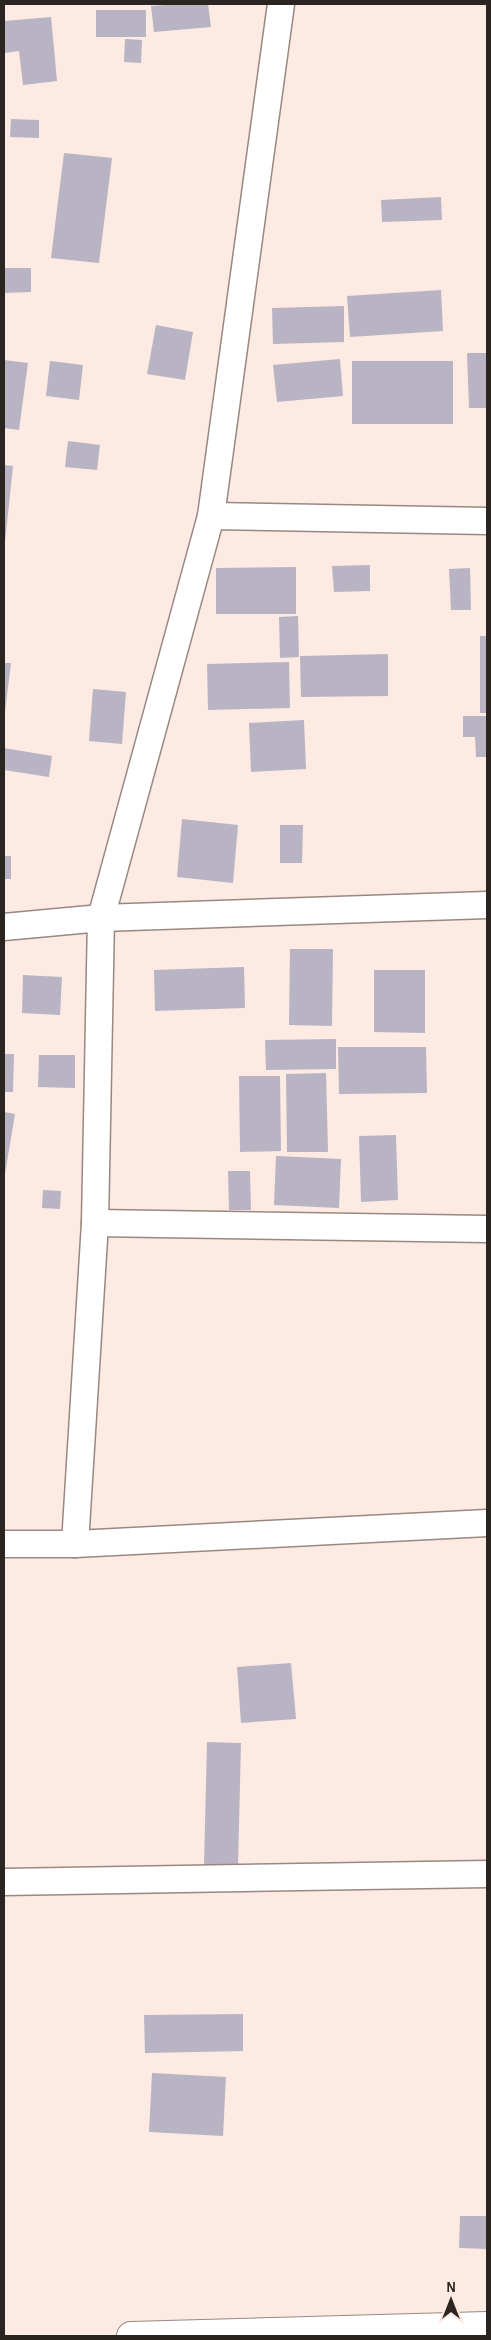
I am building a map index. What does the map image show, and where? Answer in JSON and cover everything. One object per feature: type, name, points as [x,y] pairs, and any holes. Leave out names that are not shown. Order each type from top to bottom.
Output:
[{"type":"street","points":[[75,1544],[95,1223],[101,918],[211,516],[281,4]]},
{"type":"street","points":[[211,516],[487,521]]},
{"type":"street","points":[[4,927],[101,918],[487,905]]},
{"type":"street","points":[[95,1223],[487,1230]]},
{"type":"street","points":[[4,1544],[75,1544],[487,1523]]},
{"type":"street","points":[[4,1882],[487,1874]]},
{"type":"street","points":[[131,2336],[315,2334],[487,2326]]},
{"type":"building","points":[[208,4],[211,27],[154,32],[151,6]]},
{"type":"building","points":[[96,10],[146,10],[146,37],[96,37]]},
{"type":"building","points":[[51,17],[57,81],[23,85],[19,51],[4,53],[4,21]]},
{"type":"building","points":[[125,39],[142,40],[141,63],[124,62]]},
{"type":"building","points":[[11,119],[39,120],[39,138],[10,137]]},
{"type":"building","points":[[64,153],[112,158],[99,263],[51,258]]},
{"type":"building","points":[[441,197],[442,220],[382,222],[381,200]]},
{"type":"building","points":[[4,268],[31,268],[31,292],[4,293]]},
{"type":"building","points":[[441,290],[443,331],[350,337],[347,296]]},
{"type":"building","points":[[344,306],[344,342],[273,344],[272,308]]},
{"type":"building","points":[[156,325],[193,332],[185,380],[147,374]]},
{"type":"building","points":[[467,353],[487,353],[487,408],[469,408]]},
{"type":"building","points":[[340,359],[343,396],[277,402],[273,365]]},
{"type":"building","points":[[4,360],[28,363],[19,430],[4,428]]},
{"type":"building","points":[[50,361],[83,365],[79,400],[46,396]]},
{"type":"building","points":[[352,361],[453,361],[453,424],[352,424]]},
{"type":"building","points":[[68,441],[100,445],[97,470],[65,467]]},
{"type":"building","points":[[4,465],[13,466],[5,542],[4,542]]},
{"type":"building","points":[[370,565],[370,591],[334,592],[332,566]]},
{"type":"building","points":[[296,567],[296,614],[216,614],[216,568]]},
{"type":"building","points":[[470,568],[471,610],[451,610],[449,569]]},
{"type":"building","points":[[298,616],[299,657],[280,658],[279,617]]},
{"type":"building","points":[[480,636],[487,636],[487,713],[480,713]]},
{"type":"building","points":[[388,654],[388,696],[301,697],[300,656]]},
{"type":"building","points":[[289,662],[290,708],[208,710],[207,664]]},
{"type":"building","points":[[4,663],[11,663],[5,712],[4,712]]},
{"type":"building","points":[[93,689],[126,692],[122,744],[89,741]]},
{"type":"building","points":[[463,716],[487,716],[487,757],[476,757],[475,737],[463,737]]},
{"type":"building","points":[[304,720],[306,769],[251,772],[249,723]]},
{"type":"building","points":[[4,748],[52,756],[49,777],[4,770]]},
{"type":"building","points":[[182,819],[238,825],[233,883],[177,877]]},
{"type":"building","points":[[280,825],[303,825],[302,863],[280,863]]},
{"type":"building","points":[[4,856],[11,856],[11,879],[4,879]]},
{"type":"building","points":[[290,949],[333,949],[332,1026],[289,1025]]},
{"type":"building","points":[[244,967],[245,1008],[155,1011],[154,970]]},
{"type":"building","points":[[374,970],[425,970],[425,1033],[374,1032]]},
{"type":"building","points":[[23,975],[62,977],[60,1015],[22,1013]]},
{"type":"building","points":[[336,1039],[336,1069],[266,1070],[265,1040]]},
{"type":"building","points":[[338,1047],[426,1047],[427,1093],[339,1094]]},
{"type":"building","points":[[4,1054],[14,1054],[13,1092],[4,1092]]},
{"type":"building","points":[[39,1055],[75,1055],[75,1088],[38,1087]]},
{"type":"building","points":[[326,1073],[328,1152],[287,1152],[286,1074]]},
{"type":"building","points":[[239,1076],[280,1076],[281,1151],[240,1152]]},
{"type":"building","points":[[4,1112],[15,1114],[5,1174],[4,1173]]},
{"type":"building","points":[[396,1135],[398,1200],[361,1202],[359,1136]]},
{"type":"building","points":[[276,1156],[341,1159],[339,1208],[274,1205]]},
{"type":"building","points":[[228,1171],[250,1171],[251,1210],[229,1210]]},
{"type":"building","points":[[43,1190],[61,1191],[60,1209],[42,1208]]},
{"type":"building","points":[[291,1663],[296,1719],[241,1723],[237,1667]]},
{"type":"building","points":[[207,1742],[241,1743],[238,1866],[204,1865]]},
{"type":"building","points":[[243,2014],[243,2051],[145,2053],[144,2015]]},
{"type":"building","points":[[152,2073],[226,2077],[223,2136],[149,2132]]},
{"type":"building","points":[[460,2216],[487,2216],[487,2249],[459,2248]]}]
